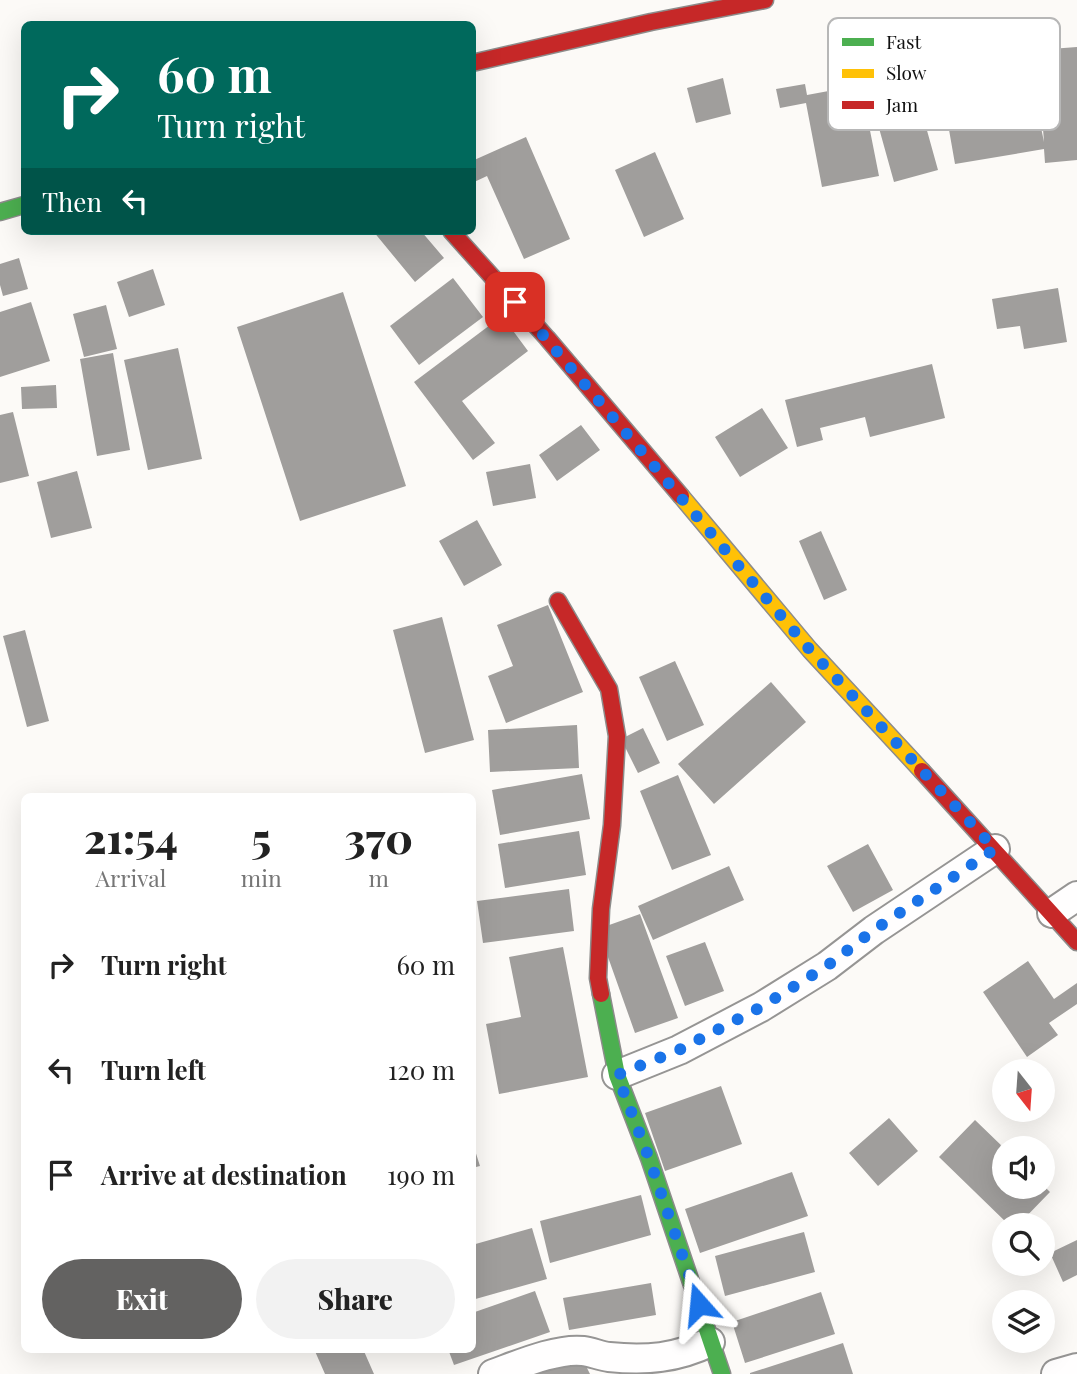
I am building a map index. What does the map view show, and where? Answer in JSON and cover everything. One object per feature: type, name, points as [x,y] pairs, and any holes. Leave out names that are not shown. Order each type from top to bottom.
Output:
[{"type":"street","points":[[476,62],[644,11],[765,0]]},
{"type":"street","points":[[0,212],[21,206]]},
{"type":"street","points":[[455,235],[547,338],[810,650],[995,849],[1077,942]]},
{"type":"street","points":[[558,601],[609,689],[617,736],[612,825],[601,909],[598,978],[617,1075],[649,1158],[722,1374]]},
{"type":"street","points":[[617,1075],[679,1050],[761,1007],[827,966],[874,930],[995,849]]},
{"type":"street","points":[[1052,913],[1077,896]]},
{"type":"street","points":[[493,1374],[541,1357],[582,1350],[607,1357],[655,1359],[687,1353],[710,1342]]},
{"type":"street","points":[[1056,1374],[1077,1368]]},
{"type":"building","points":[[1077,47],[1077,160],[1045,163],[1044,149],[955,164],[949,130],[1042,130],[1044,142],[1043,130],[1060,130],[1060,48]]},
{"type":"building","points":[[723,78],[731,114],[696,123],[687,88]]},
{"type":"building","points":[[805,84],[807,95],[828,91],[828,130],[870,130],[879,176],[822,187],[806,103],[780,108],[776,89]]},
{"type":"building","points":[[880,130],[927,130],[938,170],[894,182]]},
{"type":"building","points":[[526,137],[570,239],[524,259],[487,176],[476,181],[476,159]]},
{"type":"building","points":[[655,152],[684,219],[644,237],[615,170]]},
{"type":"building","points":[[376,235],[424,235],[444,258],[415,282]]},
{"type":"building","points":[[19,258],[28,289],[3,296],[0,264]]},
{"type":"building","points":[[153,269],[165,305],[129,317],[117,282]]},
{"type":"building","points":[[453,278],[483,317],[419,365],[390,326]]},
{"type":"building","points":[[1058,288],[1067,342],[1024,349],[1020,326],[997,329],[992,299]]},
{"type":"building","points":[[343,292],[406,486],[300,521],[237,327]]},
{"type":"building","points":[[31,302],[50,361],[0,377],[0,312]]},
{"type":"building","points":[[106,305],[117,349],[84,357],[73,314]]},
{"type":"building","points":[[502,316],[528,351],[462,401],[495,443],[473,460],[414,382]]},
{"type":"building","points":[[178,348],[202,459],[148,470],[124,360]]},
{"type":"building","points":[[113,353],[130,450],[97,456],[80,359]]},
{"type":"building","points":[[932,364],[945,418],[870,437],[865,417],[820,428],[823,440],[797,447],[785,400]]},
{"type":"building","points":[[56,385],[57,408],[22,409],[21,387]]},
{"type":"building","points":[[762,408],[788,448],[740,477],[715,437]]},
{"type":"building","points":[[13,412],[29,476],[0,483],[0,415]]},
{"type":"building","points":[[581,425],[600,450],[557,481],[539,455]]},
{"type":"building","points":[[530,464],[536,498],[493,506],[486,472]]},
{"type":"building","points":[[77,471],[92,528],[51,538],[37,482]]},
{"type":"building","points":[[477,520],[502,565],[464,586],[439,541]]},
{"type":"building","points":[[821,531],[847,590],[824,600],[799,541]]},
{"type":"building","points":[[548,605],[583,692],[506,723],[488,676],[513,666],[497,625]]},
{"type":"building","points":[[442,617],[474,740],[425,753],[393,630]]},
{"type":"building","points":[[25,630],[49,721],[27,727],[3,636]]},
{"type":"building","points":[[675,661],[704,725],[667,741],[639,677]]},
{"type":"building","points":[[771,682],[806,722],[714,804],[678,764]]},
{"type":"building","points":[[577,725],[579,768],[490,772],[488,730]]},
{"type":"building","points":[[643,728],[660,763],[638,773],[621,739]]},
{"type":"building","points":[[582,774],[590,819],[500,835],[492,790]]},
{"type":"building","points":[[678,775],[711,855],[672,870],[640,791]]},
{"type":"building","points":[[579,831],[586,875],[505,888],[498,844]]},
{"type":"building","points":[[868,844],[893,890],[853,912],[827,866]]},
{"type":"building","points":[[729,866],[744,900],[653,940],[638,906]]},
{"type":"building","points":[[569,889],[574,931],[483,943],[477,901]]},
{"type":"building","points":[[640,914],[678,1018],[635,1033],[598,929]]},
{"type":"building","points":[[705,942],[724,991],[685,1006],[666,956]]},
{"type":"building","points":[[563,947],[588,1077],[499,1094],[486,1024],[521,1017],[509,957]]},
{"type":"building","points":[[1028,961],[1054,999],[1077,983],[1077,1004],[1049,1023],[1058,1035],[1027,1057],[983,992]]},
{"type":"building","points":[[721,1086],[742,1144],[665,1171],[645,1113]]},
{"type":"building","points":[[889,1118],[918,1151],[878,1186],[849,1153]]},
{"type":"building","points":[[975,1120],[992,1136],[992,1199],[1043,1199],[1030,1213],[997,1213],[939,1157]]},
{"type":"building","points":[[792,1172],[808,1216],[700,1253],[685,1209]]},
{"type":"building","points":[[641,1195],[651,1235],[550,1263],[540,1221]]},
{"type":"building","points":[[532,1228],[547,1279],[476,1299],[476,1244]]},
{"type":"building","points":[[804,1232],[815,1272],[725,1296],[715,1256]]},
{"type":"building","points":[[1077,1240],[1077,1275],[1063,1282],[1055,1264],[1055,1251]]},
{"type":"building","points":[[651,1283],[656,1315],[569,1330],[563,1298]]},
{"type":"building","points":[[535,1291],[550,1332],[454,1365],[450,1353],[476,1353],[476,1312]]},
{"type":"building","points":[[821,1292],[835,1334],[745,1363],[732,1322]]},
{"type":"building","points":[[843,1343],[853,1374],[750,1374],[750,1373]]},
{"type":"building","points":[[579,1352],[590,1374],[530,1374]]},
{"type":"building","points":[[316,1353],[365,1353],[374,1374],[325,1374]]},
{"type":"traffic: fast","points":[[0,212],[21,206]]},
{"type":"traffic: fast","points":[[601,994],[617,1075],[649,1158],[722,1374]]},
{"type":"traffic: slow","points":[[681,496],[810,650],[922,771]]},
{"type":"traffic: jam","points":[[476,62],[651,22],[765,0]]},
{"type":"traffic: jam","points":[[455,235],[547,338],[681,496]]},
{"type":"traffic: jam","points":[[558,601],[609,689],[617,736],[612,825],[601,909],[598,978],[601,994]]},
{"type":"traffic: jam","points":[[922,771],[1077,942]]},
{"type":"route","points":[[515,302],[810,650],[995,849],[874,930],[827,966],[761,1007],[679,1050],[617,1075],[649,1158],[699,1304]]}]
